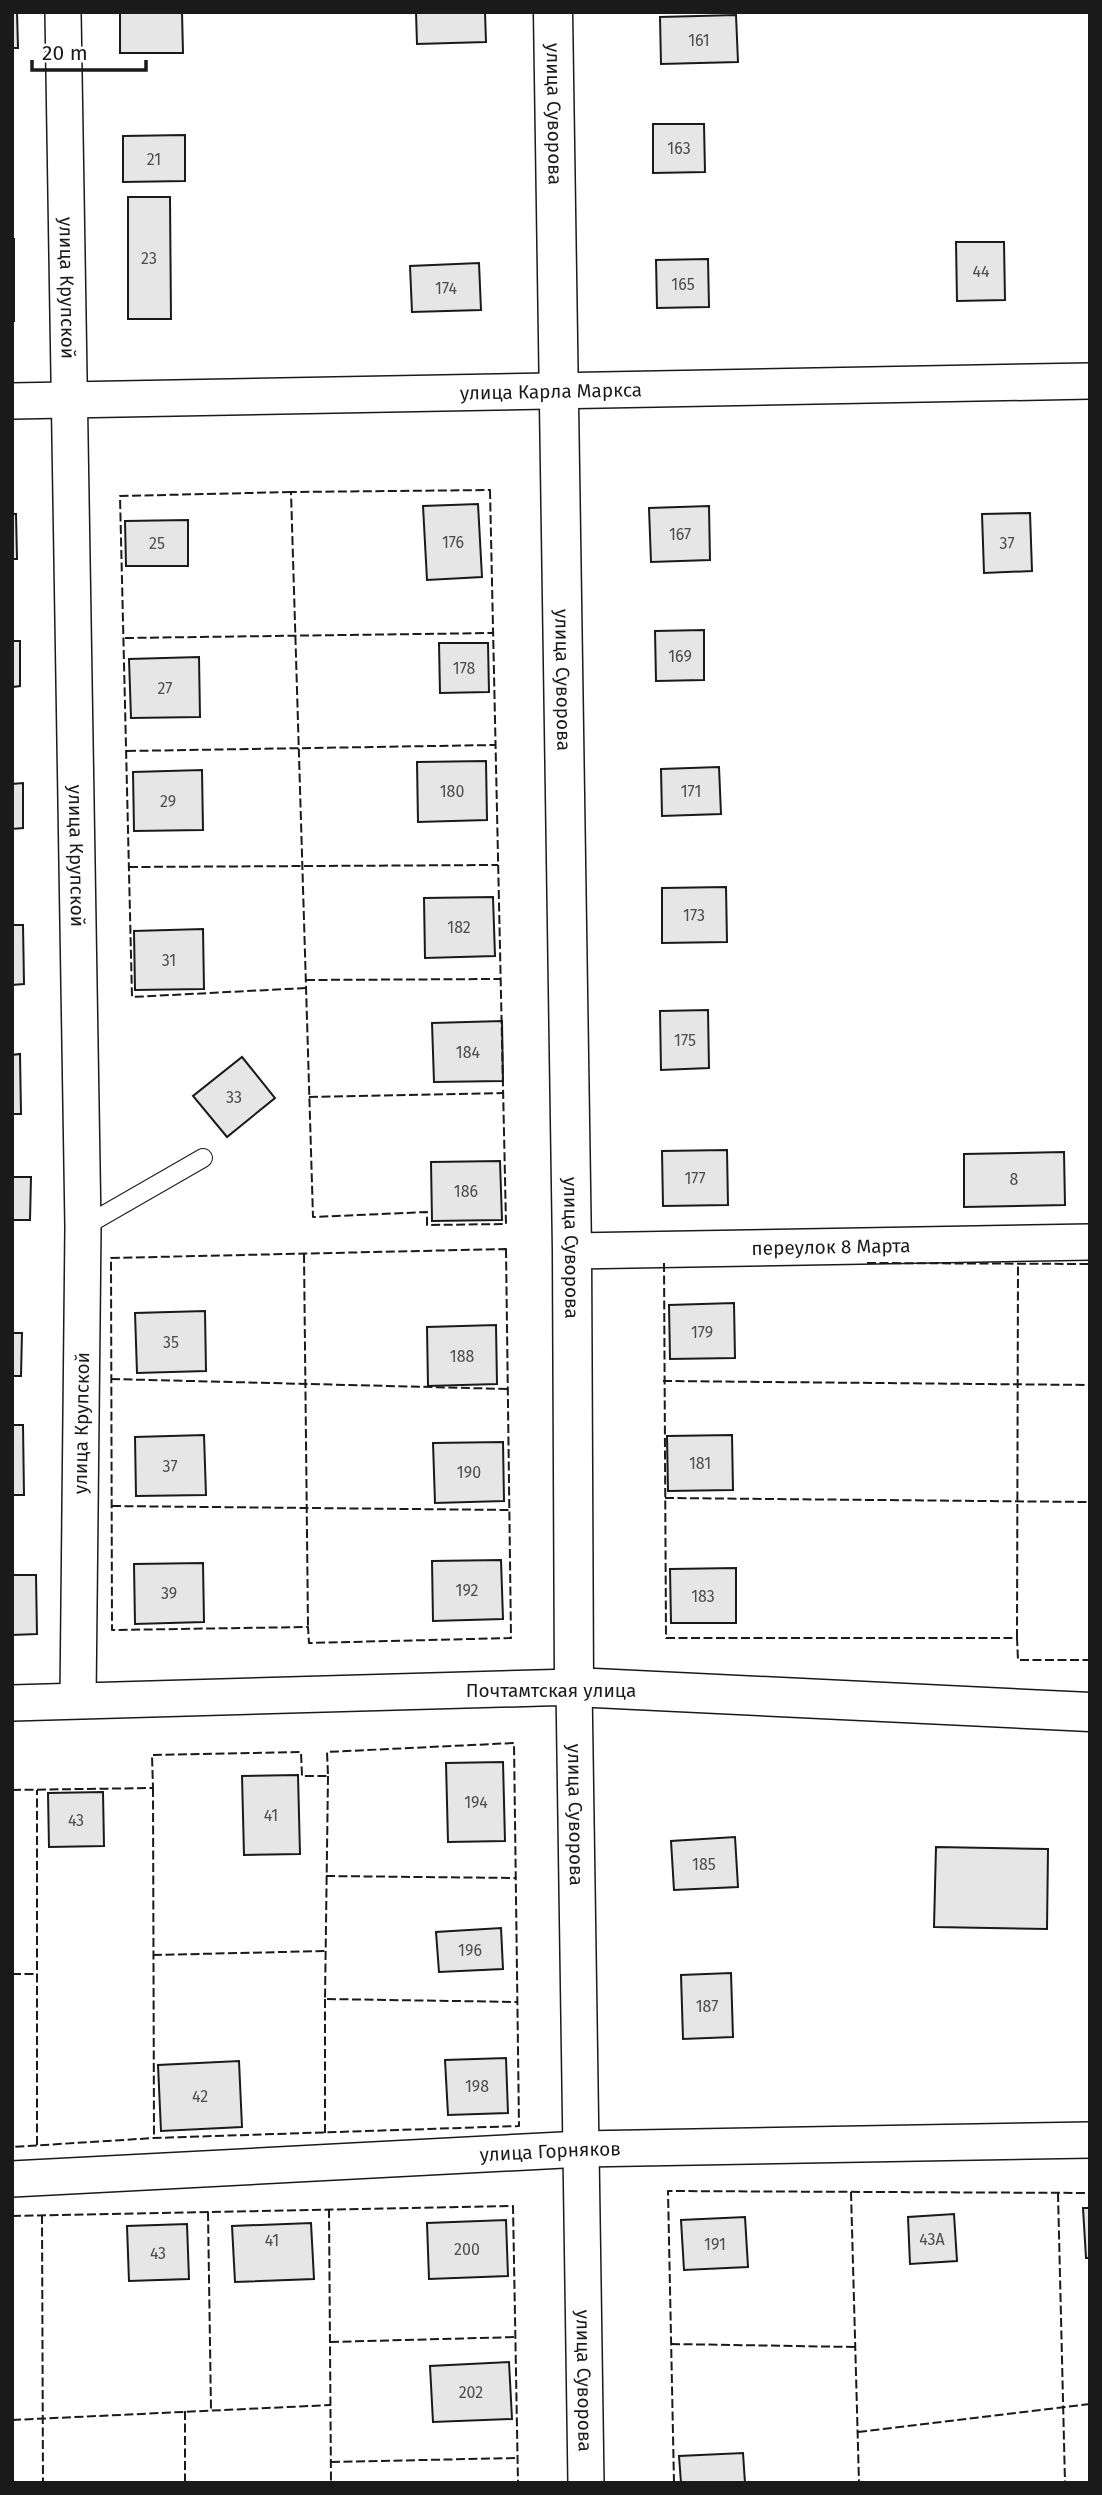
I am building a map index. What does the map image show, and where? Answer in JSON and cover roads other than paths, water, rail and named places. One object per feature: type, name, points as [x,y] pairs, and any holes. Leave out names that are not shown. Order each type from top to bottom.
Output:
[{"type":"street","name":"улица Крупской","points":[[63,12],[83,1227],[78,1700]]},
{"type":"street","name":"улица Суворова","points":[[553,12],[556,391],[572,1251],[574,1687],[586,2483]]},
{"type":"street","name":"улица Карла Маркса","points":[[12,401],[1090,381]]},
{"type":"street","name":"переулок 8 Марта","points":[[572,1251],[1090,1242]]},
{"type":"street","name":"Почтамтская улица","points":[[12,1703],[574,1687],[1090,1712]]},
{"type":"street","name":"улица Горняков","points":[[12,2179],[582,2149],[1090,2140]]},
{"type":"lane","points":[[83,1227],[203,1158]]}]
